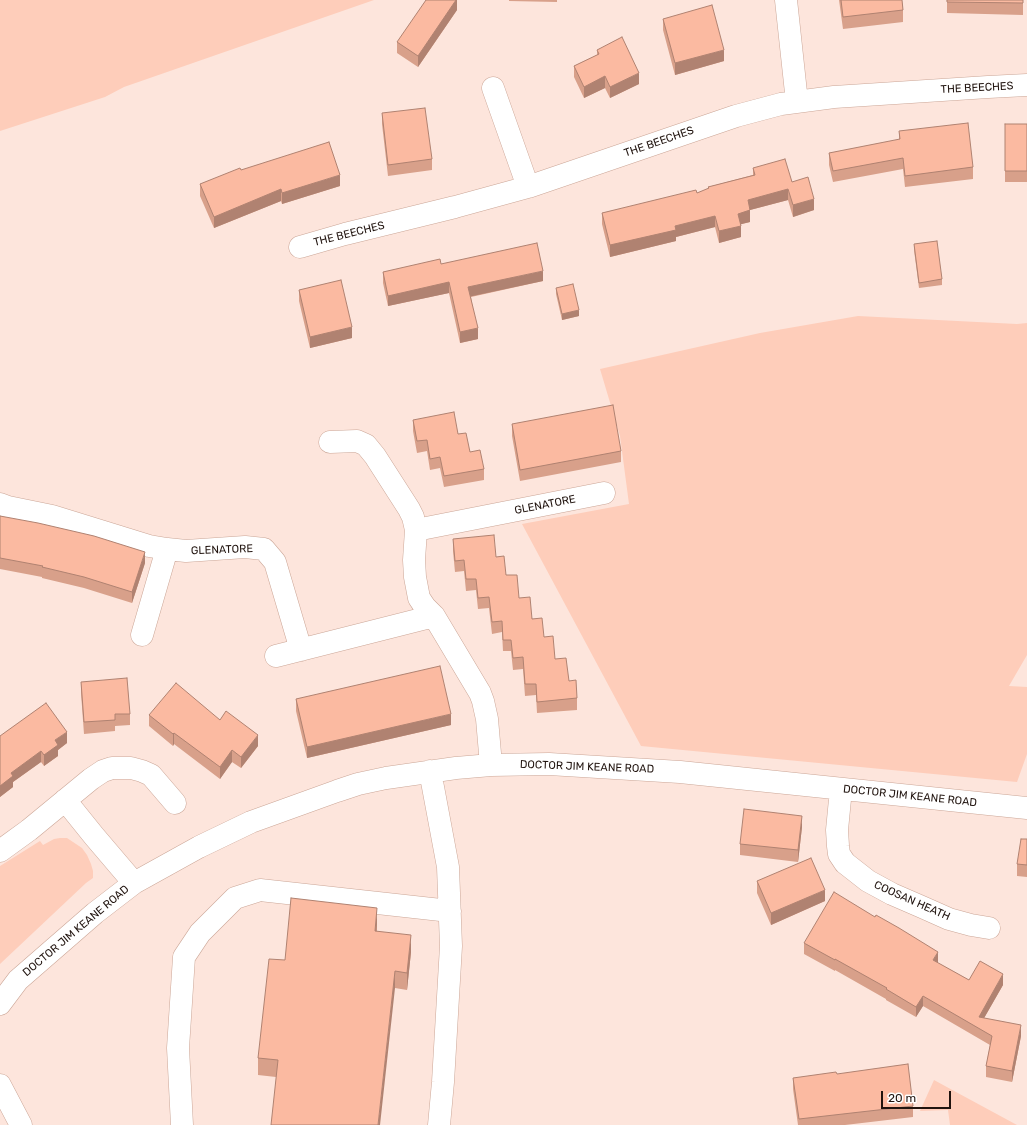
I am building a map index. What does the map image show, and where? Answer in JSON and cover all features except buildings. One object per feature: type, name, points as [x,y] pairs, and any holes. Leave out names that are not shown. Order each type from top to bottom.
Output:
[{"type":"street","points":[[786,0],[797,102]]},
{"type":"street","name":"THE BEECHES","points":[[300,247],[528,187],[736,116],[781,104],[834,97],[1027,85]]},
{"type":"street","points":[[494,88],[528,187]]},
{"type":"street","points":[[330,442],[357,441],[366,445],[371,450],[413,517],[416,530],[414,560],[419,598],[434,616],[484,701],[491,765]]},
{"type":"street","name":"GLENATORE","points":[[416,530],[604,493]]},
{"type":"street","name":"GLENATORE","points":[[0,504],[52,516],[149,546],[167,550],[186,551],[245,547],[264,549],[275,562],[301,650]]},
{"type":"street","points":[[142,635],[167,550]]},
{"type":"street","points":[[276,656],[434,616]]},
{"type":"street","name":"DOCTOR JIM KEANE ROAD","points":[[0,1004],[18,980],[95,913],[134,883],[199,847],[251,822],[358,784],[386,778],[430,771],[491,765],[549,764],[680,772],[1027,808]]},
{"type":"street","points":[[0,851],[29,830],[91,779],[103,771],[112,768],[121,767],[136,769],[151,775],[175,803]]},
{"type":"street","points":[[430,771],[448,867],[451,946],[439,1125]]},
{"type":"street","name":"COOSAN HEATH","points":[[841,789],[837,830],[838,846],[845,863],[868,881],[922,908],[949,919],[989,928]]},
{"type":"street","points":[[65,800],[134,883]]},
{"type":"street","points":[[182,1125],[178,1048],[184,957],[200,933],[235,898],[260,890],[450,911]]},
{"type":"street","points":[[0,1085],[21,1125]]},
{"type":"shaded area","points":[[0,0],[374,0],[124,87],[105,97],[0,131]]},
{"type":"shaded area","points":[[858,316],[1017,324],[1027,323],[1027,655],[1009,686],[1027,687],[1027,754],[1017,782],[641,746],[522,524],[629,504],[620,436],[600,369],[760,333]]},
{"type":"shaded area","points":[[67,838],[82,848],[91,864],[93,878],[0,964],[0,866],[40,841],[43,845],[54,839]]},
{"type":"shaded area","points":[[934,1080],[1017,1125],[950,1125],[948,1110],[920,1111]]}]
